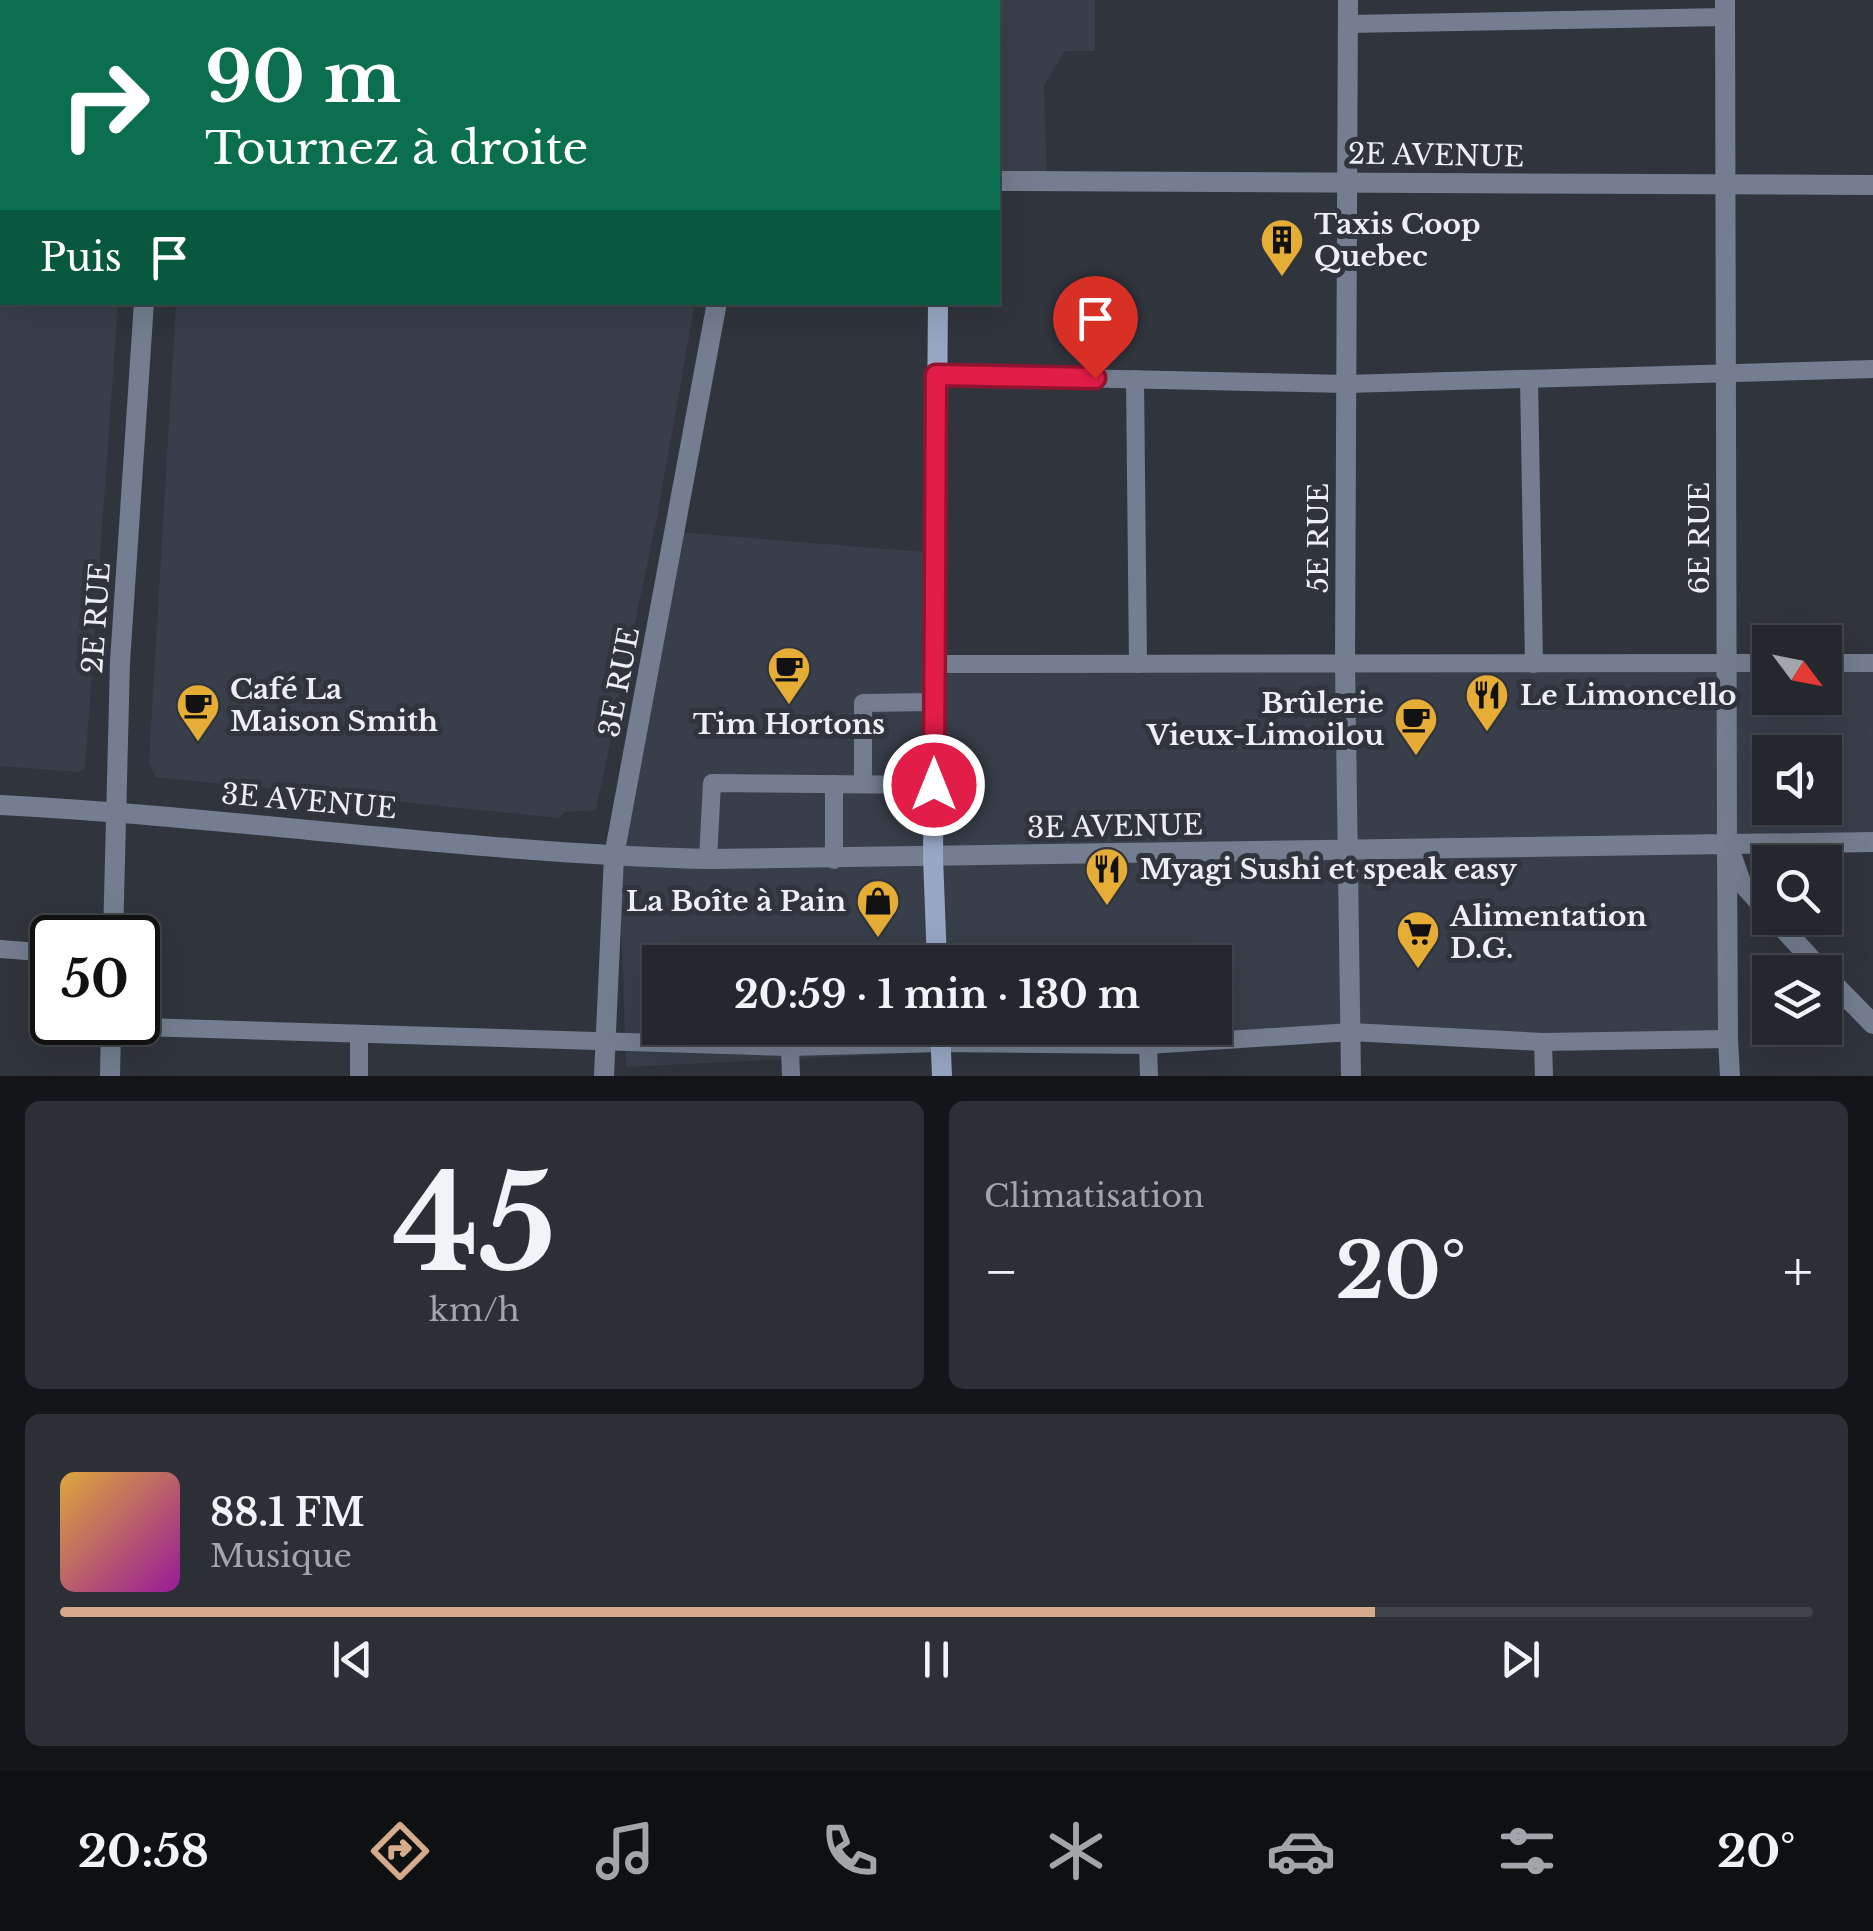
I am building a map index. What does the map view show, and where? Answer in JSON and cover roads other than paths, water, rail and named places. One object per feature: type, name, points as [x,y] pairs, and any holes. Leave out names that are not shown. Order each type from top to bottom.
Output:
[{"type":"main road","points":[[936,945],[933,858],[938,305]]},
{"type":"main road","points":[[940,1045],[942,1076]]},
{"type":"street","name":"5E RUE","points":[[1348,0],[1345,664],[1352,1076]]},
{"type":"street","name":"6E RUE","points":[[1725,8],[1730,1076]]},
{"type":"street","name":"2E AVENUE","points":[[1000,181],[1873,185]]},
{"type":"street","name":"2E RUE","points":[[113,915],[114,810],[144,305]]},
{"type":"street","name":"3E RUE","points":[[604,1076],[614,856],[717,305]]},
{"type":"street","name":"3E AVENUE","points":[[0,804],[114,810],[614,856],[708,859],[1873,842]]},
{"type":"street","points":[[1726,842],[1741,882],[1807,955]]},
{"type":"street","points":[[1842,992],[1873,1024]]},
{"type":"street","points":[[110,1076],[111,1045]]},
{"type":"lane","points":[[1348,24],[1725,8]]},
{"type":"lane","points":[[936,375],[1346,384],[1873,369]]},
{"type":"lane","points":[[1529,378],[1534,664]]},
{"type":"lane","points":[[1135,379],[1138,664]]},
{"type":"lane","points":[[934,664],[1752,663]]},
{"type":"lane","points":[[1842,663],[1873,663]]},
{"type":"lane","points":[[863,784],[863,703],[934,702]]},
{"type":"lane","points":[[708,859],[712,783],[934,785]]},
{"type":"lane","points":[[834,784],[834,860]]},
{"type":"lane","points":[[0,949],[30,951]]},
{"type":"lane","points":[[160,1026],[815,1045]]},
{"type":"lane","points":[[1232,1040],[1351,1032],[1543,1042],[1728,1039]]},
{"type":"lane","points":[[359,1076],[360,1034]]},
{"type":"lane","points":[[1543,1042],[1544,1076]]},
{"type":"lane","points":[[1148,1045],[1149,1076]]},
{"type":"lane","points":[[790,1047],[791,1076]]},
{"type":"place","name":"Taxis Coop Quebec","points":[[1282,278]]},
{"type":"place","name":"Tim Hortons","points":[[789,706]]},
{"type":"place","name":"Le Limoncello","points":[[1487,733]]},
{"type":"place","name":"Café La Maison Smith","points":[[198,743]]},
{"type":"place","name":"Brûlerie Vieux-Limoilou","points":[[1416,757]]},
{"type":"place","name":"Myagi Sushi et speak easy","points":[[1107,907]]},
{"type":"place","name":"La Boîte à Pain","points":[[878,939]]},
{"type":"place","name":"Alimentation D.G.","points":[[1418,970]]}]
